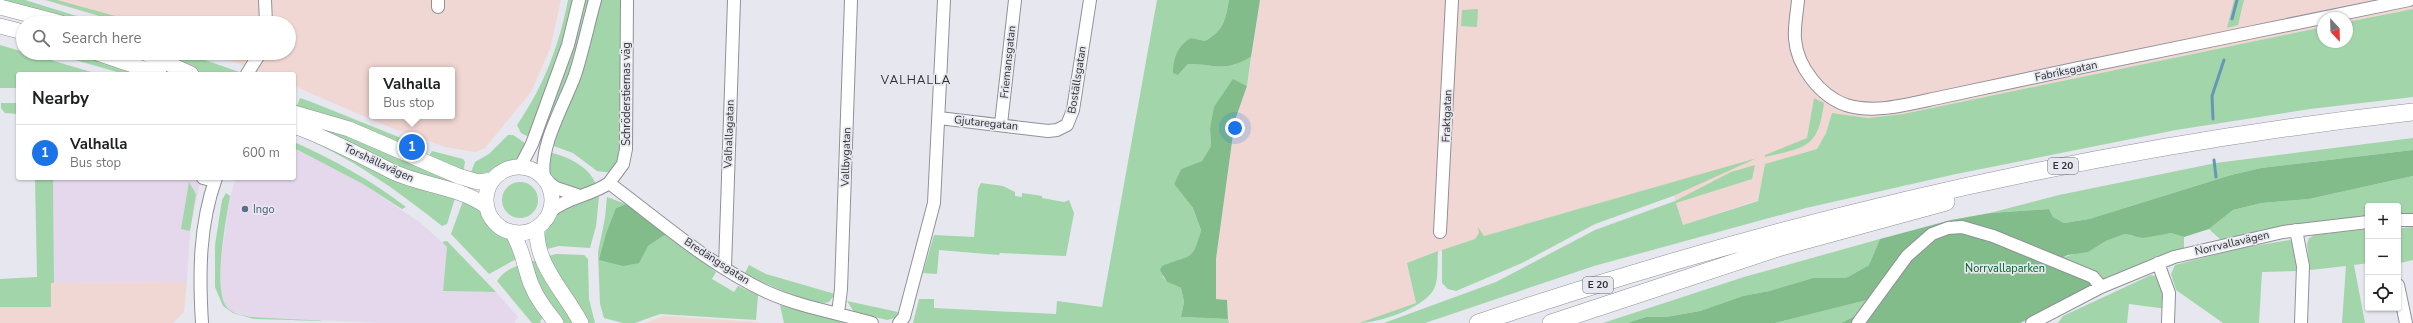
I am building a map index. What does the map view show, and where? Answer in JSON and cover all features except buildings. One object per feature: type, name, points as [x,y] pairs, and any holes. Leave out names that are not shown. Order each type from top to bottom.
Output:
[{"type":"highway","name":"E 20","points":[[1478,323],[1667,263],[1867,209],[2064,165],[2238,135],[2413,112]]},
{"type":"highway","name":"E 20","points":[[1551,323],[1717,267],[1927,207],[2081,172],[2256,142],[2413,122]]},
{"type":"main road","points":[[0,7],[34,16]]},
{"type":"main road","points":[[0,26],[16,30]]},
{"type":"main road","points":[[118,60],[153,72]]},
{"type":"main road","points":[[161,60],[187,72]]},
{"type":"main road","name":"Torshällavägen","points":[[296,114],[349,129],[458,176],[478,182],[492,180]]},
{"type":"main road","name":"Torshällavägen","points":[[296,127],[328,139],[392,171],[462,194],[486,206]]},
{"type":"main road","points":[[520,166],[533,169],[546,179],[552,194],[551,211],[547,219],[537,228],[525,233],[512,232],[495,223],[486,206],[487,192],[492,180],[507,169],[520,166]]},
{"type":"main road","points":[[537,228],[536,241],[545,266],[581,323]]},
{"type":"main road","points":[[512,232],[522,251],[530,282],[538,300],[556,323]]},
{"type":"street","points":[[265,0],[266,16]]},
{"type":"street","points":[[520,166],[532,144],[568,45],[579,0]]},
{"type":"street","points":[[577,195],[556,188],[546,179],[542,165],[546,148],[575,74],[595,0]]},
{"type":"street","name":"Schröderstiernas väg","points":[[609,183],[623,164],[626,149],[627,0]]},
{"type":"street","name":"Valhallagatan","points":[[724,268],[734,0]]},
{"type":"street","name":"Vallbygatan","points":[[838,314],[842,289],[852,0]]},
{"type":"street","points":[[899,323],[904,317],[932,214],[939,118],[944,0]]},
{"type":"street","name":"Friemansgatan","points":[[1001,124],[1015,0]]},
{"type":"street","name":"Boställsgatan","points":[[1034,129],[1057,130],[1067,124],[1071,118],[1090,0]]},
{"type":"street","name":"Fraktgatan","points":[[1440,232],[1452,0]]},
{"type":"street","name":"Fabriksgatan","points":[[1798,0],[1795,38],[1797,51],[1806,70],[1820,88],[1830,97],[1845,104],[1866,109],[1887,107],[1981,89],[2410,0]]},
{"type":"street","points":[[248,72],[256,60]]},
{"type":"street","points":[[256,72],[259,60]]},
{"type":"street","name":"Gjutaregatan","points":[[939,118],[1034,129]]},
{"type":"street","points":[[202,323],[199,264],[211,180]]},
{"type":"street","points":[[551,211],[562,202],[577,195],[591,193],[609,183]]},
{"type":"street","name":"Bredängsgatan","points":[[609,183],[690,245],[724,268],[768,292],[872,323]]},
{"type":"street","points":[[2401,220],[2413,220]]},
{"type":"street","name":"Norrvallavägen","points":[[2032,323],[2048,319],[2101,287],[2158,263],[2220,245],[2296,230],[2365,222]]},
{"type":"street","points":[[1858,323],[1908,256],[1932,234],[1948,228],[1962,227],[1993,236],[2093,277],[2101,287]]},
{"type":"street","points":[[2296,230],[2303,266],[2301,323]]},
{"type":"street","points":[[2158,263],[2170,294],[2168,323]]},
{"type":"street","points":[[2401,299],[2406,323]]},
{"type":"shaded area","points":[[44,0],[561,0],[550,49],[531,92],[485,148],[475,152],[445,147],[370,119],[455,119],[455,67],[369,67],[369,118],[296,87],[296,72],[261,72],[228,60],[296,60],[296,16],[97,16]]},
{"type":"shaded area","points":[[1260,0],[2413,0],[2413,9],[2353,21],[2353,12],[2317,12],[2317,28],[1903,114],[1868,118],[1832,113],[1826,133],[1817,149],[1766,164],[1758,200],[1683,225],[1670,183],[1484,236],[1407,263],[1416,303],[1359,323],[1229,323],[1227,300],[1216,299],[1216,259],[1235,120],[1247,86]]},
{"type":"shaded area","points":[[296,149],[363,184],[422,224],[447,247],[443,291],[496,292],[518,317],[514,323],[384,323],[251,317],[231,311],[226,306],[220,291],[221,261],[229,200],[235,180],[296,180]]},
{"type":"shaded area","points":[[53,180],[201,180],[190,230],[187,282],[54,283]]},
{"type":"shaded area","points":[[187,282],[184,312],[173,323],[0,323],[0,307],[51,307],[51,283]]},
{"type":"shaded area","points":[[664,316],[758,322],[760,323],[645,323]]},
{"type":"green space","points":[[0,0],[25,0],[76,16],[50,16]]},
{"type":"green space","points":[[46,0],[57,0],[115,16],[100,16]]},
{"type":"green space","points":[[568,0],[574,0],[565,36],[531,138],[521,133],[517,125],[543,80],[560,33]]},
{"type":"green space","points":[[582,0],[590,0],[577,56],[544,143],[537,140]]},
{"type":"green space","points":[[598,0],[622,0],[622,151],[614,173],[597,171],[573,153],[551,145]]},
{"type":"green space","points":[[1157,0],[1229,0],[1225,19],[1220,29],[1216,33],[1205,41],[1191,38],[1178,75],[1188,64],[1226,66],[1233,65],[1251,57],[1247,86],[1233,80],[1210,129],[1211,146],[1202,161],[1181,169],[1174,184],[1193,208],[1201,230],[1197,245],[1191,254],[1182,260],[1167,264],[1163,277],[1167,282],[1181,288],[1184,302],[1181,317],[1228,319],[1229,323],[913,323],[919,299],[934,299],[934,308],[1056,314],[1057,301],[1102,307]]},
{"type":"green space","points":[[1229,0],[1260,0],[1251,57],[1233,65],[1226,66],[1188,64],[1178,75],[1173,73],[1177,52],[1186,41],[1191,38],[1205,41],[1220,29],[1225,19]]},
{"type":"green space","points":[[2234,0],[2244,0],[2238,25],[2227,28]]},
{"type":"green space","points":[[1478,9],[1477,27],[1461,26],[1462,10]]},
{"type":"green space","points":[[2413,9],[2413,97],[2310,109],[2176,130],[1956,174],[1806,208],[1594,266],[1425,323],[1384,323],[1496,282],[1595,230],[1675,201],[1731,172],[1755,165],[1752,179],[1676,203],[1683,225],[1758,201],[1765,164],[1817,149],[1826,133],[1832,113],[1868,118],[1903,114],[2317,28],[2317,48],[2353,48],[2353,21]]},
{"type":"green space","points":[[0,45],[16,50],[16,60],[51,60],[91,72],[16,72],[16,88],[0,88]]},
{"type":"green space","points":[[75,60],[98,60],[136,72],[117,72]]},
{"type":"green space","points":[[172,60],[205,60],[239,72],[199,72]]},
{"type":"green space","points":[[1233,79],[1247,86],[1235,120],[1216,259],[1216,299],[1227,300],[1228,319],[1181,317],[1184,302],[1181,288],[1167,282],[1160,270],[1162,266],[1184,258],[1192,253],[1198,241],[1201,230],[1193,208],[1174,184],[1181,169],[1202,161],[1211,146],[1210,129],[1214,107]]},
{"type":"green space","points":[[300,98],[406,140],[405,144],[380,135],[296,111]]},
{"type":"green space","points":[[1814,98],[1824,103],[1818,129],[1814,137],[1801,147],[1765,157],[1765,155],[1807,138]]},
{"type":"green space","points":[[1,103],[16,103],[16,114],[5,113],[1,108]]},
{"type":"green space","points":[[316,123],[461,181],[458,188],[414,174],[311,127]]},
{"type":"green space","points":[[296,135],[456,195],[447,224],[442,226],[371,174],[334,152]]},
{"type":"green space","points":[[508,135],[513,135],[528,145],[523,152],[503,167],[470,175],[475,162],[489,154]]},
{"type":"green space","points":[[2413,138],[2413,150],[2261,168],[2231,175],[2089,219],[2064,223],[2053,217],[2049,209],[1990,213],[2059,195],[2216,163]]},
{"type":"green space","points":[[296,143],[352,171],[406,207],[402,209],[363,184],[296,149]]},
{"type":"green space","name":"Norrvallaparken","points":[[2413,150],[2413,176],[2309,199],[2262,203],[2233,210],[2209,229],[2184,237],[2171,233],[2143,238],[2125,234],[2106,241],[2088,252],[2068,255],[2061,258],[2088,279],[2094,288],[2020,323],[1841,323],[1865,311],[1867,300],[1775,323],[1627,323],[1646,317],[1666,317],[1700,311],[1743,296],[1769,291],[1813,278],[1846,278],[1869,265],[1880,239],[1951,220],[1990,213],[2049,209],[2053,217],[2064,223],[2089,219],[2231,175],[2261,168]]},
{"type":"green space","points":[[432,151],[463,159],[465,162],[463,174],[429,156]]},
{"type":"green space","points":[[549,152],[579,164],[595,181],[597,189],[577,189],[559,183],[549,173]]},
{"type":"green space","points":[[1757,158],[1673,196],[1595,224],[1522,263],[1456,291],[1448,289],[1442,283],[1442,250],[1475,239],[1479,233],[1478,227],[1484,236]]},
{"type":"green space","points":[[2413,176],[2413,215],[2401,215],[2401,203],[2365,203],[2365,217],[2265,229],[2221,240],[2209,229],[2233,210],[2262,203],[2309,199]]},
{"type":"green space","points":[[35,180],[53,180],[54,283],[51,283],[51,307],[0,307],[0,279],[37,277]]},
{"type":"green space","points":[[189,182],[196,194],[190,231],[181,229]]},
{"type":"green space","points":[[520,182],[533,187],[538,200],[533,213],[520,218],[507,213],[502,200],[507,187]]},
{"type":"green space","points":[[981,183],[1003,186],[1015,192],[1015,196],[1022,197],[1022,193],[1042,196],[1042,198],[1064,202],[1069,200],[1074,213],[1066,256],[1000,253],[999,255],[939,250],[937,274],[923,273],[934,235],[974,237],[978,189]]},
{"type":"green space","points":[[226,193],[230,196],[220,269],[222,297],[228,309],[241,315],[251,317],[332,321],[254,319],[233,313],[223,306],[215,287],[215,245],[222,200]]},
{"type":"green space","points":[[599,197],[596,226],[590,248],[559,246],[543,250],[543,238],[557,213],[576,201]]},
{"type":"green space","points":[[607,197],[626,204],[616,208],[648,246],[668,233],[716,272],[712,279],[734,292],[738,286],[758,295],[756,320],[660,314],[635,323],[623,323],[604,318],[600,304],[598,252],[605,218]]},
{"type":"green space","points":[[464,198],[478,206],[493,229],[512,242],[520,257],[489,274],[451,234]]},
{"type":"green space","points":[[626,204],[668,233],[648,246],[639,263],[623,266],[599,260],[606,234],[616,208]]},
{"type":"green space","points":[[2413,227],[2413,260],[2401,263],[2401,239],[2401,228]]},
{"type":"green space","points":[[2365,229],[2365,263],[2354,265],[2365,323],[2342,323],[2346,266],[2310,270],[2307,244],[2309,238],[2315,235]]},
{"type":"green space","points":[[2171,233],[2184,237],[2184,250],[2094,288],[2061,258],[2094,248],[2106,241],[2125,234],[2132,236]]},
{"type":"green space","points":[[1880,239],[1869,265],[1846,278],[1813,278],[1769,291],[1743,296],[1700,311],[1666,317],[1646,317],[1627,323],[1603,323],[1744,277]]},
{"type":"green space","points":[[2290,240],[2294,242],[2300,271],[2262,272],[2259,323],[2223,323],[2176,290],[2171,274],[2175,265],[2241,248]]},
{"type":"green space","points":[[447,241],[496,292],[443,291],[447,247],[442,242]]},
{"type":"green space","points":[[1438,251],[1436,285],[1429,296],[1411,308],[1400,313],[1378,320],[1359,323],[1416,303],[1407,263]]},
{"type":"green space","points":[[556,254],[584,255],[588,259],[589,299],[595,323],[583,323],[545,257]]},
{"type":"green space","points":[[538,260],[573,323],[563,323],[540,289],[529,262]]},
{"type":"green space","points":[[522,264],[543,318],[540,321],[541,323],[532,323],[497,281],[508,270]]},
{"type":"green space","points":[[749,265],[766,274],[835,294],[829,302],[822,303],[800,298],[745,273]]},
{"type":"green space","points":[[2151,275],[2159,277],[2167,309],[2129,304],[2127,323],[2058,323],[2063,316]]},
{"type":"green space","points":[[1867,300],[1865,311],[1841,323],[1775,323]]},
{"type":"green space","points":[[847,301],[898,312],[895,318],[887,320],[854,312]]},
{"type":"green space","points":[[780,305],[848,323],[784,323]]},
{"type":"waterway","points":[[2232,19],[2237,0]]},
{"type":"waterway","points":[[2213,119],[2212,96],[2224,60]]},
{"type":"waterway","points":[[2214,160],[2216,177]]},
{"type":"place","name":"Valhalla","points":[[412,147]]},
{"type":"place","name":"Ingo","points":[[245,209]]},
{"type":"district","name":"VALHALLA","points":[[916,80]]}]
